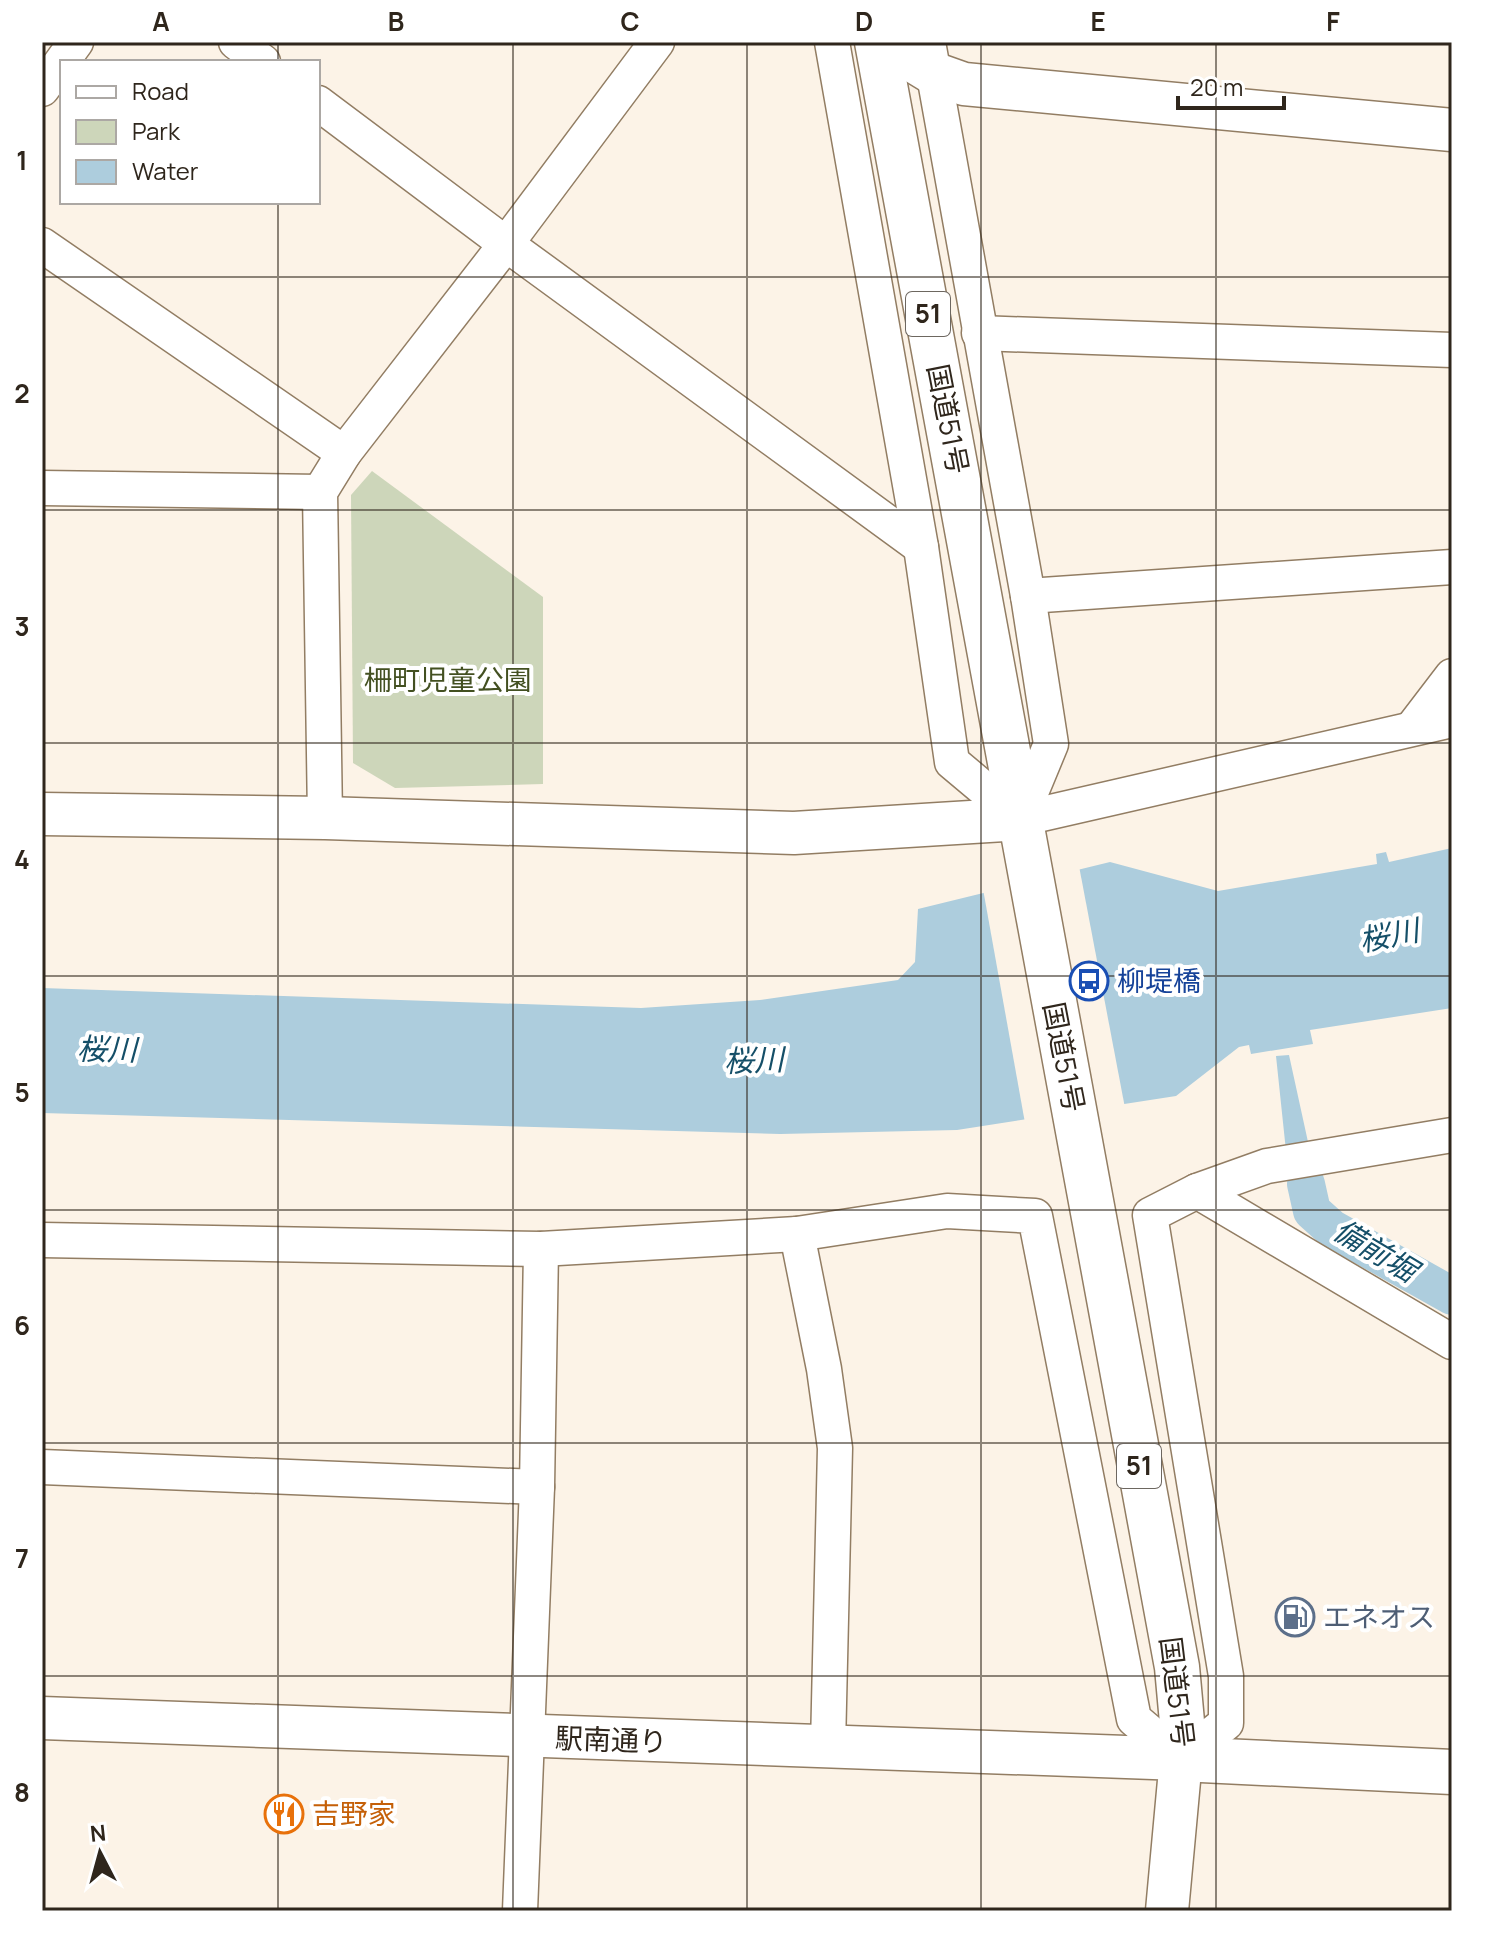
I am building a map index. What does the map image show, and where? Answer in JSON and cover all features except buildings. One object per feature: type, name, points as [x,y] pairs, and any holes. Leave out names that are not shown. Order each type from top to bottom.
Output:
[{"type":"highway","name":"国道51号","points":[[880,42],[1177,1667],[1182,1722],[1181,1759],[1452,1772]]},
{"type":"street","points":[[63,60],[76,42]]},
{"type":"street","points":[[236,42],[260,60]]},
{"type":"street","points":[[325,818],[320,492],[344,453],[657,42]]},
{"type":"street","points":[[832,42],[921,547],[952,762],[1020,819]]},
{"type":"street","points":[[880,42],[931,57],[964,84],[1452,130]]},
{"type":"street","points":[[931,57],[1028,596],[1051,744],[1020,819]]},
{"type":"street","points":[[42,89],[60,64]]},
{"type":"street","points":[[320,104],[921,547]]},
{"type":"street","points":[[42,245],[344,453]]},
{"type":"street","points":[[979,333],[1452,350]]},
{"type":"street","points":[[42,488],[320,492]]},
{"type":"street","points":[[1028,596],[1452,567]]},
{"type":"street","points":[[1413,727],[1452,676]]},
{"type":"street","points":[[42,814],[325,818],[794,833],[1020,819],[1452,720]]},
{"type":"street","points":[[1167,1911],[1181,1759],[1226,1723],[1226,1676],[1150,1215],[1197,1191],[1267,1166],[1452,1135]]},
{"type":"street","points":[[1197,1191],[1452,1342]]},
{"type":"street","points":[[42,1240],[541,1249],[797,1234],[947,1211],[1035,1216],[1134,1719],[1181,1759]]},
{"type":"street","points":[[797,1234],[824,1369],[835,1448],[828,1746]]},
{"type":"street","points":[[520,1911],[537,1487],[541,1249]]},
{"type":"street","points":[[42,1467],[537,1487]]},
{"type":"street","name":"駅南通り","points":[[42,1718],[1181,1759]]},
{"type":"green space","name":"柵町児童公園","points":[[372,471],[543,597],[543,784],[395,788],[353,763],[351,495]]},
{"type":"water","name":"桜川","points":[[1452,848],[1452,1008],[1310,1030],[1313,1044],[1251,1054],[1249,1045],[1239,1047],[1176,1096],[957,1130],[780,1134],[42,1113],[42,988],[641,1008],[760,1000],[898,980],[915,962],[918,909],[1110,862],[1218,891],[1377,864],[1376,854],[1386,852],[1389,862]]},
{"type":"water","points":[[1289,1055],[1322,1206],[1339,1219],[1323,1236],[1301,1213],[1286,1151],[1276,1056]]},
{"type":"pier","name":"柳堤橋","points":[[1079,866],[1125,1108],[1025,1123],[983,889]]},
{"type":"waterway","name":"備前堀","points":[[1306,1184],[1312,1211],[1331,1228],[1452,1296]]},
{"type":"place","name":"柳堤橋","points":[[1089,981]]},
{"type":"place","name":"エネオス","points":[[1295,1617]]},
{"type":"place","name":"吉野家","points":[[284,1814]]}]
